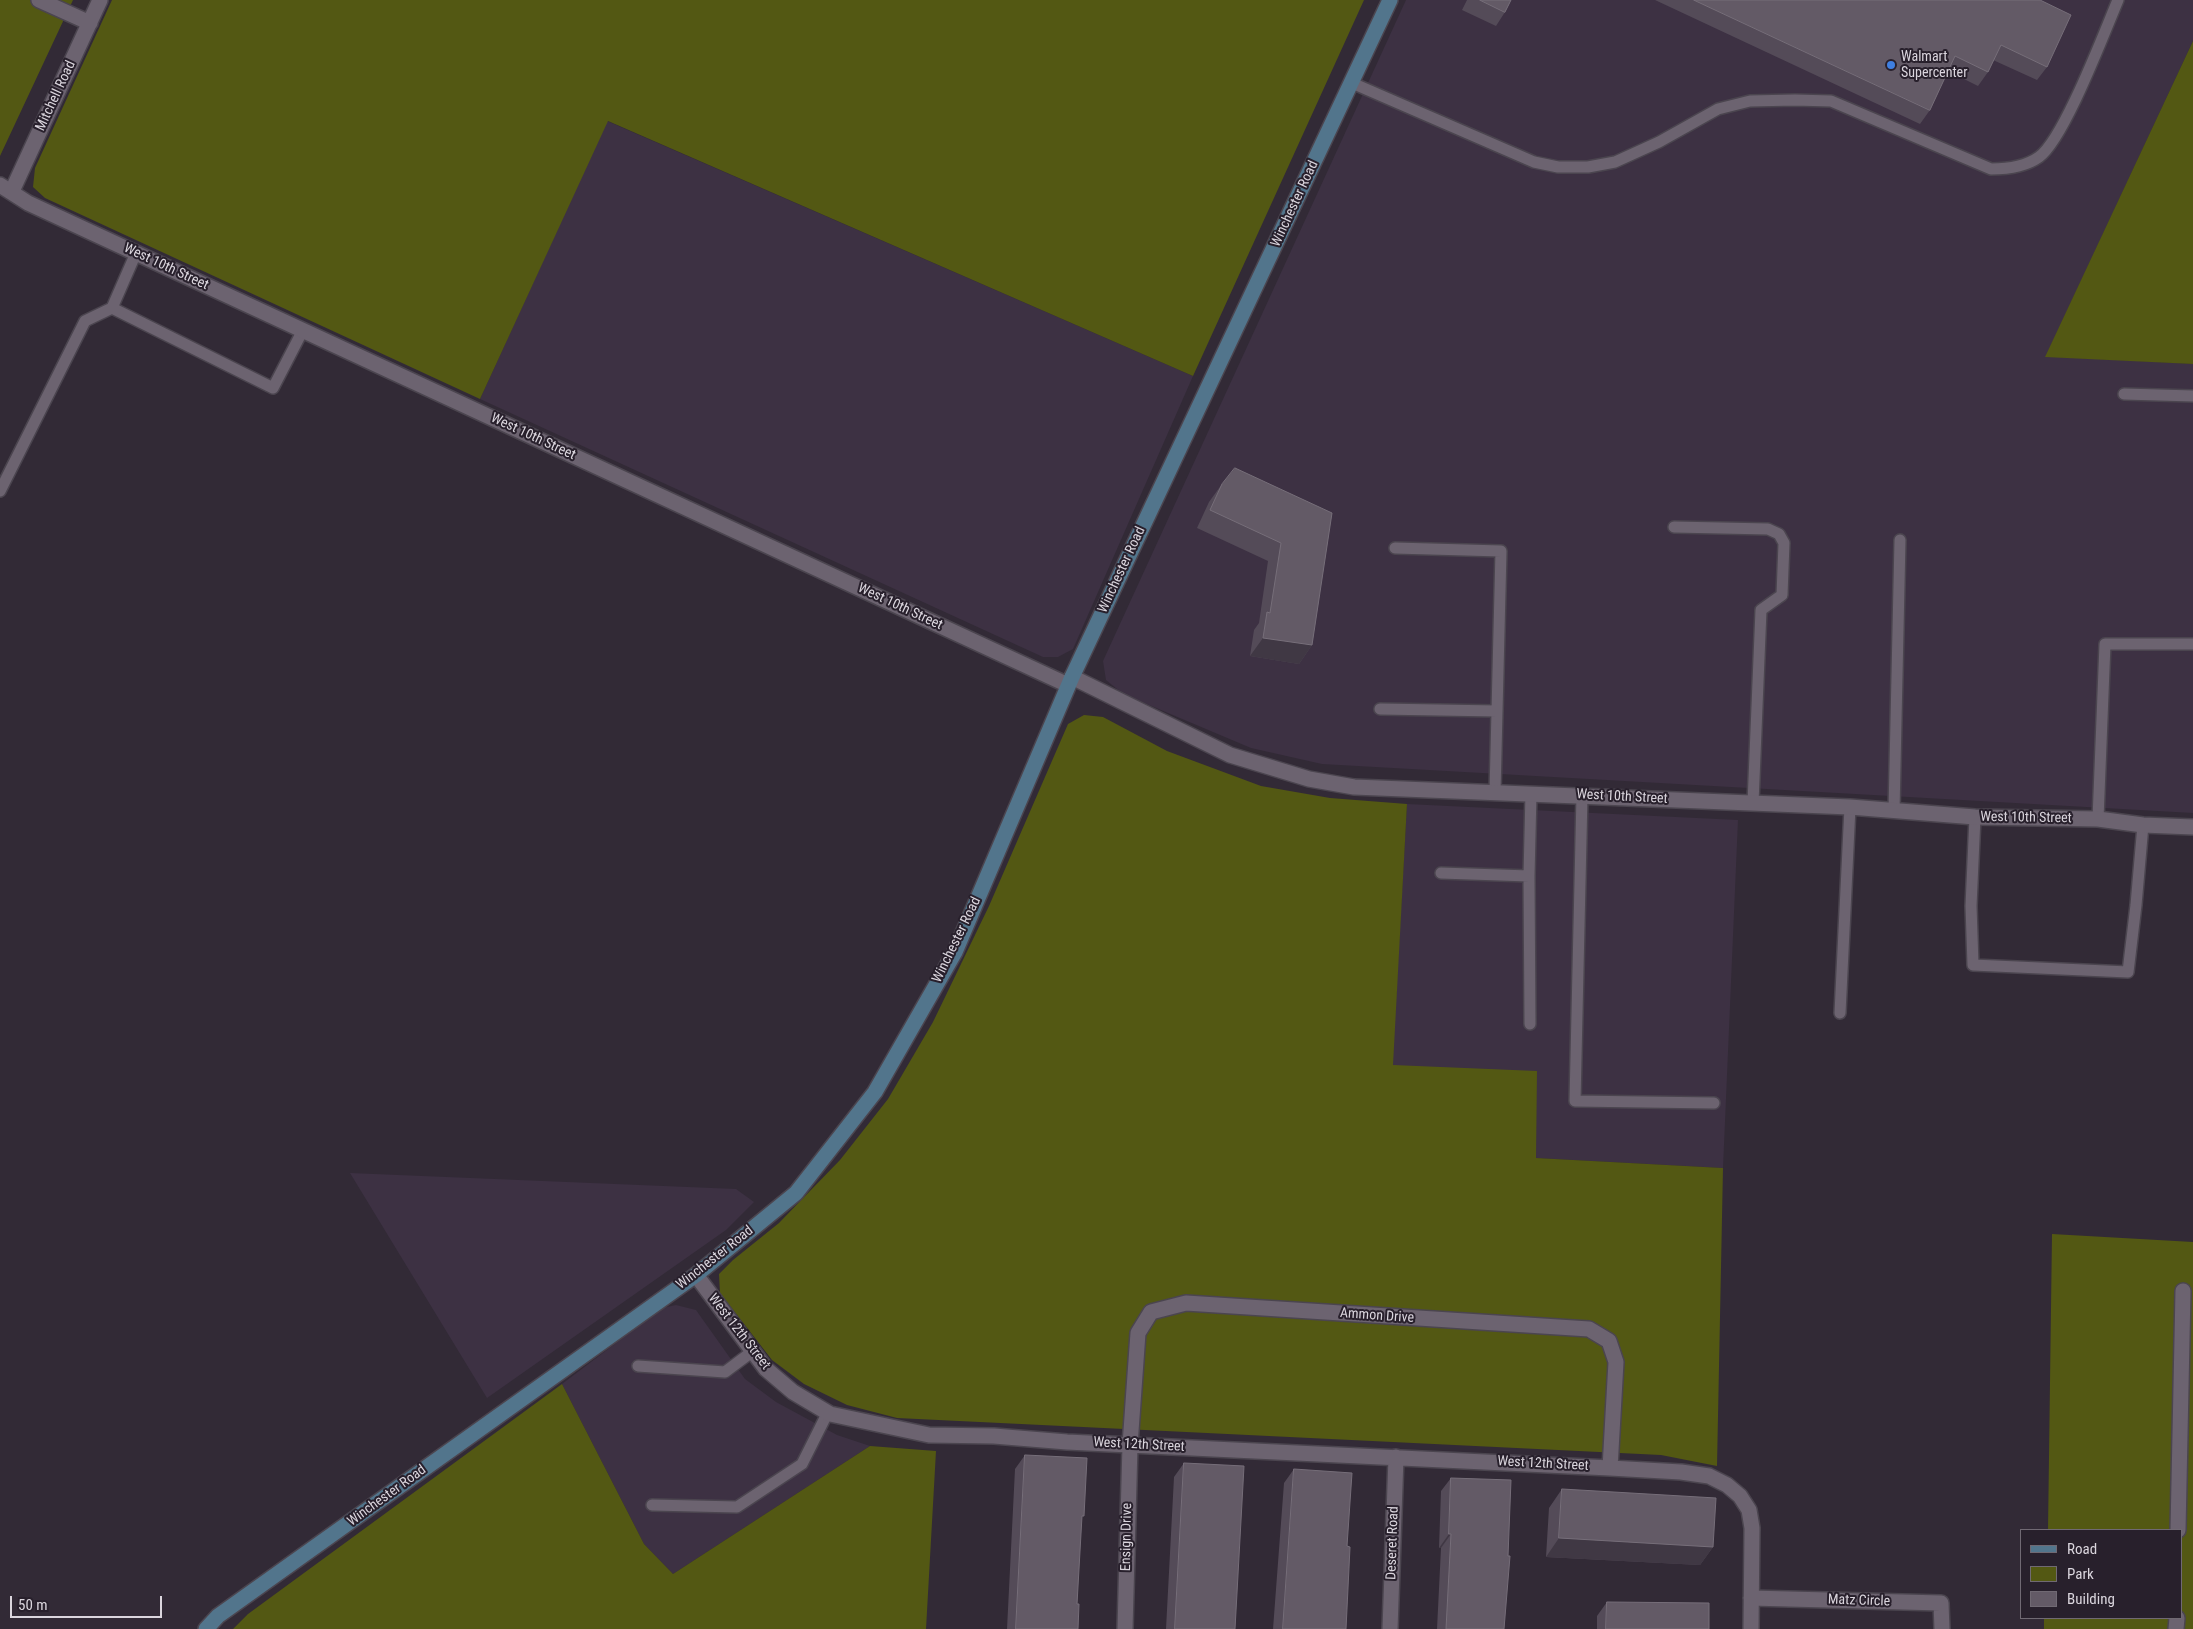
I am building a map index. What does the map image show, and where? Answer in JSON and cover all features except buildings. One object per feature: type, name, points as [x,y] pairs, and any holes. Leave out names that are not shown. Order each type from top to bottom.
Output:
[{"type":"street","points":[[39,0],[90,23]]},
{"type":"street","name":"Mitchell Road","points":[[6,188],[100,0]]},
{"type":"street","name":"Winchester Road","points":[[206,1629],[226,1610],[696,1275],[796,1193],[875,1092],[955,952],[1070,681],[1390,0]]},
{"type":"street","name":"West 10th Street","points":[[6,188],[28,203],[136,253],[1230,754],[1309,779],[1354,787],[1531,792],[1850,807],[1975,817],[2098,819],[2143,825],[2193,826]]},
{"type":"street","name":"West 12th Street","points":[[696,1275],[766,1368],[788,1388],[816,1407],[828,1412],[929,1435],[994,1436],[1130,1445],[1610,1468],[1682,1472],[1709,1476],[1728,1485],[1740,1496],[1748,1510],[1752,1528],[1750,1629]]},
{"type":"street","points":[[2179,1529],[2186,1515],[2182,1291]]},
{"type":"street","name":"Ammon Drive","points":[[1130,1445],[1138,1332],[1151,1312],[1186,1303],[1589,1330],[1609,1341],[1616,1362],[1610,1468]]},
{"type":"street","name":"Ensign Drive","points":[[1125,1629],[1130,1445]]},
{"type":"street","name":"Deseret Road","points":[[1390,1629],[1396,1458]]},
{"type":"street","name":"Matz Circle","points":[[1751,1598],[1941,1603],[1942,1629]]},
{"type":"lane","points":[[1352,83],[1534,162],[1558,167],[1588,167],[1616,162],[1659,142],[1718,109],[1750,102],[1795,100],[1831,101],[1991,169],[2013,168],[2039,157],[2056,136],[2118,0]]},
{"type":"lane","points":[[0,491],[85,320],[112,308],[136,253]]},
{"type":"lane","points":[[112,308],[274,388],[303,330]]},
{"type":"lane","points":[[2124,394],[2193,396]]},
{"type":"lane","points":[[1674,527],[1768,529],[1779,534],[1784,543],[1782,595],[1761,610],[1753,803]]},
{"type":"lane","points":[[1894,810],[1900,540]]},
{"type":"lane","points":[[1395,548],[1501,551],[1495,792]]},
{"type":"lane","points":[[2098,819],[2105,644],[2193,644]]},
{"type":"lane","points":[[1380,709],[1497,711]]},
{"type":"lane","points":[[1530,1024],[1529,876],[1531,792]]},
{"type":"lane","points":[[1582,795],[1575,1100],[1714,1103]]},
{"type":"lane","points":[[1840,1013],[1850,807]]},
{"type":"lane","points":[[1975,817],[1971,906],[1972,965],[2128,972],[2143,825]]},
{"type":"lane","points":[[1441,873],[1529,876]]},
{"type":"lane","points":[[638,1366],[725,1372],[753,1351]]},
{"type":"lane","points":[[652,1505],[737,1507],[802,1464],[828,1412]]},
{"type":"shaded area","points":[[1406,0],[2193,0],[2193,41],[2046,356],[2193,364],[2193,813],[1322,764],[1251,748],[1123,694],[1106,680],[1103,661]]},
{"type":"shaded area","points":[[607,121],[1193,376],[1073,649],[1058,657],[1043,657],[480,399]]},
{"type":"shaded area","points":[[1407,804],[1738,820],[1723,1168],[1535,1158],[1392,1065]]},
{"type":"shaded area","points":[[350,1173],[736,1189],[754,1202],[726,1230],[487,1398]]},
{"type":"shaded area","points":[[676,1305],[696,1310],[745,1379],[776,1402],[837,1435],[870,1446],[673,1574],[644,1544],[562,1384],[662,1308]]},
{"type":"green space","points":[[0,0],[73,0],[0,156]]},
{"type":"green space","points":[[112,0],[1364,0],[1193,376],[608,121],[480,399],[45,198],[33,187],[35,168]]},
{"type":"green space","points":[[2193,41],[2193,364],[2045,357]]},
{"type":"green space","points":[[1084,715],[1103,717],[1167,751],[1261,786],[1330,798],[1407,804],[1393,1065],[1537,1071],[1536,1158],[1723,1168],[1717,1466],[1661,1455],[897,1418],[847,1405],[804,1384],[772,1360],[720,1293],[719,1274],[733,1260],[779,1223],[840,1160],[888,1099],[933,1022],[989,906],[1068,724]]},
{"type":"green space","points":[[2052,1234],[2193,1242],[2193,1629],[2044,1629],[2044,1619],[2183,1619],[2183,1529],[2048,1529]]},
{"type":"green space","points":[[562,1384],[644,1544],[673,1574],[870,1446],[936,1451],[926,1629],[233,1629],[248,1614]]},
{"type":"place","name":"Walmart Supercenter","points":[[1891,65]]}]
